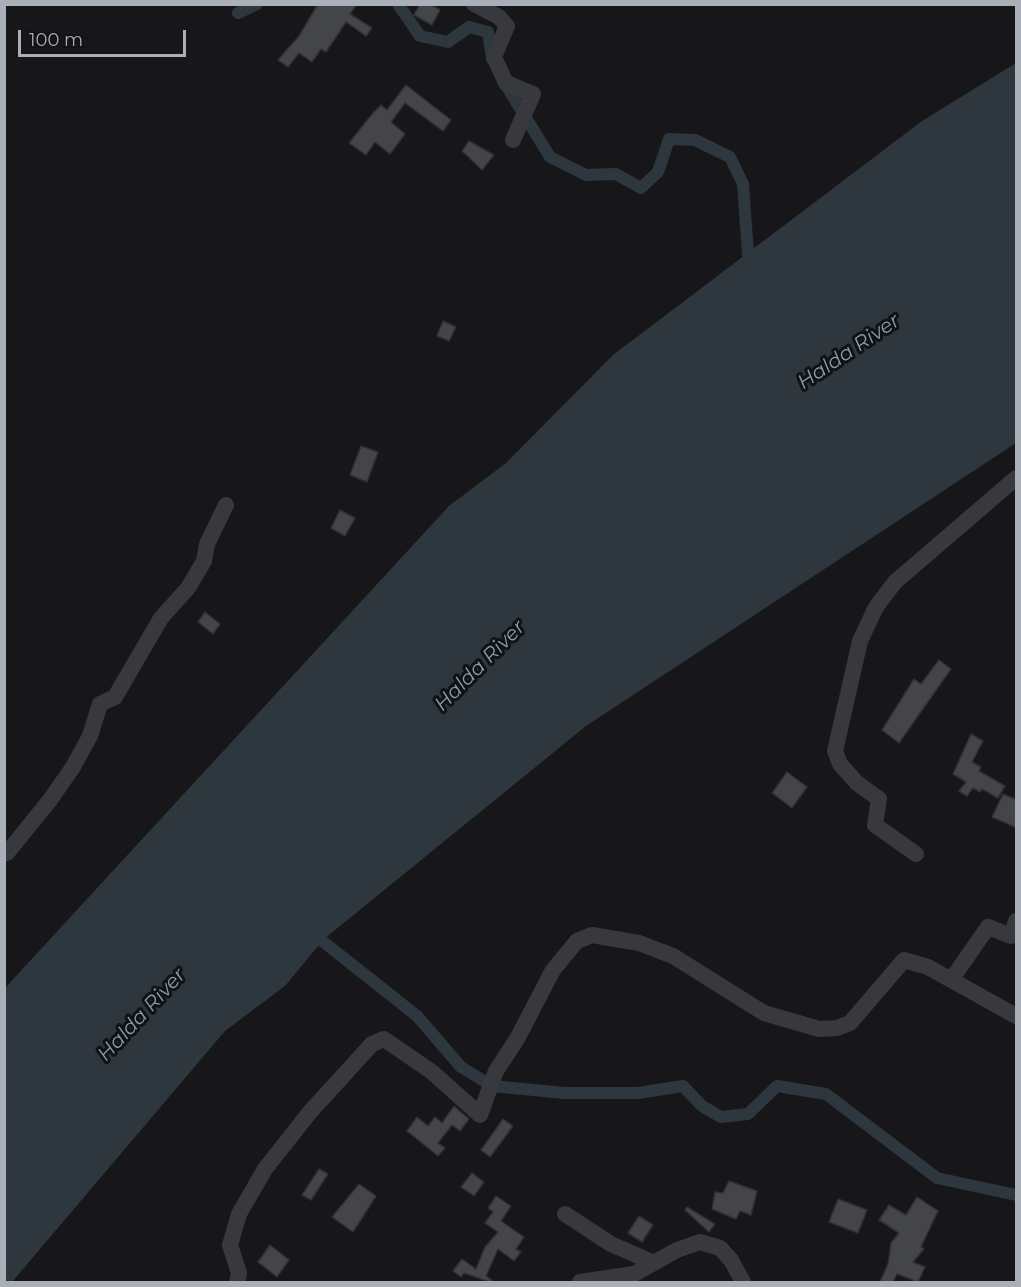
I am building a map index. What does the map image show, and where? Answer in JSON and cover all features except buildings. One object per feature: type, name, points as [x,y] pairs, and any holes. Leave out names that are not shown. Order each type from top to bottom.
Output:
[{"type":"street","points":[[474,4],[498,17],[507,26],[494,57],[506,83],[533,93],[513,140]]},
{"type":"street","points":[[916,854],[875,825],[879,799],[858,783],[840,764],[835,751],[860,641],[876,607],[895,582],[1017,478]]},
{"type":"street","points":[[4,852],[7,853],[21,836],[73,767],[90,736],[100,704],[115,697],[119,692],[160,618],[188,588],[204,561],[207,544],[226,506]]},
{"type":"street","points":[[951,980],[988,927],[1011,936],[1017,921]]},
{"type":"street","points":[[237,1282],[239,1273],[230,1245],[239,1214],[265,1169],[310,1112],[372,1044],[384,1039],[432,1072],[480,1115],[496,1071],[517,1039],[553,970],[577,941],[592,935],[639,943],[673,956],[764,1012],[819,1029],[837,1028],[850,1023],[904,960],[914,961],[1017,1016]]},
{"type":"street","points":[[565,1214],[611,1244],[654,1263]]},
{"type":"street","points":[[580,1282],[634,1274],[690,1245],[709,1244],[720,1248],[732,1260],[743,1282]]},
{"type":"water","name":"Halda River","points":[[1016,63],[1016,443],[586,726],[324,939],[285,986],[225,1031],[12,1282],[5,1282],[5,988],[449,506],[506,463],[613,355],[922,121]]},
{"type":"waterway","points":[[238,13],[257,4]]},
{"type":"waterway","points":[[398,4],[420,36],[448,42],[469,27],[488,32],[492,59]]},
{"type":"waterway","points":[[504,82],[550,157],[586,175],[616,174],[641,188],[658,172],[669,139],[695,140],[730,157],[743,184],[749,268]]},
{"type":"waterway","points":[[311,932],[417,1016],[461,1067],[492,1086],[565,1093],[638,1093],[683,1086],[702,1106],[721,1117],[748,1114],[777,1086],[826,1094],[937,1178],[1016,1195]]}]
